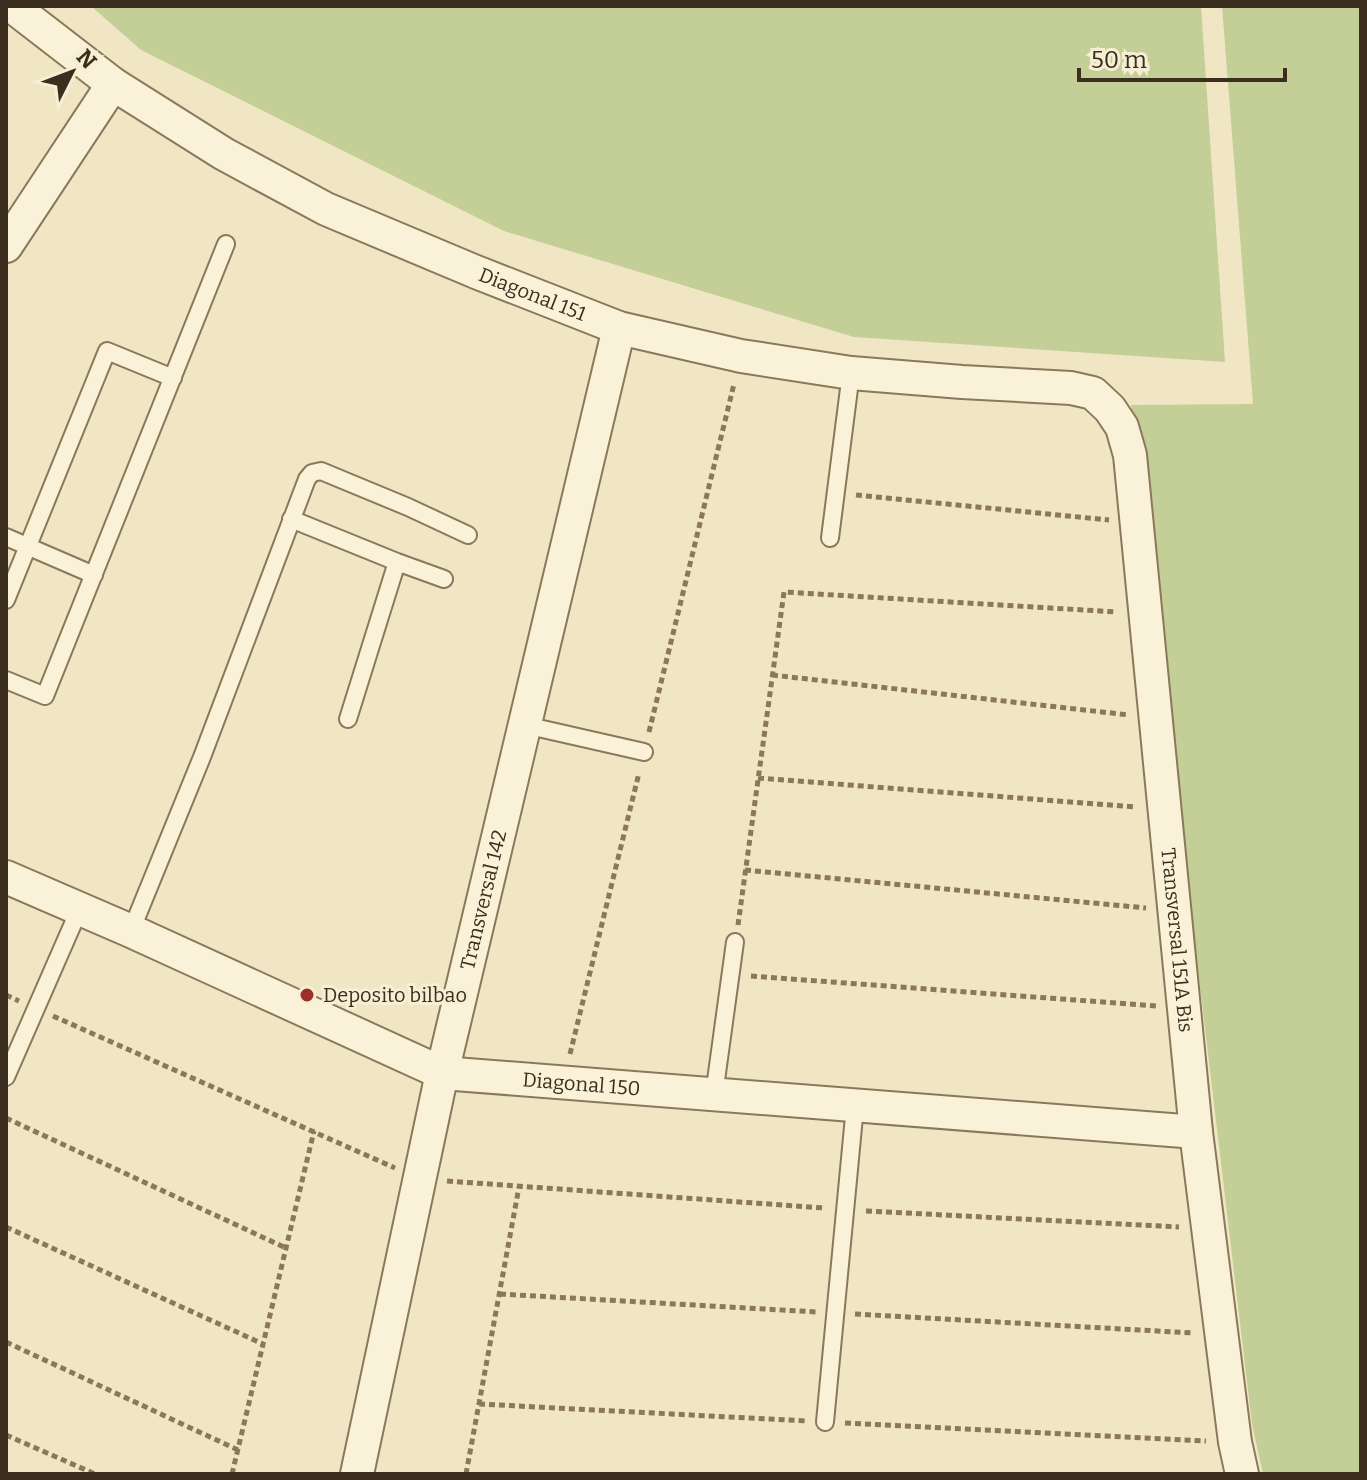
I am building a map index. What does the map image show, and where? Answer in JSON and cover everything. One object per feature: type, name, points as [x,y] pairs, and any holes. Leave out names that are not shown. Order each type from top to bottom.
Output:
[{"type":"street","name":"Diagonal 151","points":[[12,6],[113,84],[224,154],[326,209],[619,328],[741,356],[851,373],[1071,388],[1093,393],[1110,409]]},
{"type":"street","points":[[6,246],[113,84]]},
{"type":"street","name":"Transversal 142","points":[[357,1474],[442,1073],[619,328]]},
{"type":"street","name":"Transversal 151A Bis","points":[[1110,409],[1122,427],[1130,455],[1196,1132],[1235,1442],[1242,1474]]},
{"type":"street","name":"Diagonal 150","points":[[6,877],[442,1073],[1196,1132]]},
{"type":"lane","points":[[6,680],[45,696],[226,244]]},
{"type":"lane","points":[[6,600],[107,351],[173,378]]},
{"type":"lane","points":[[830,538],[851,373]]},
{"type":"lane","points":[[131,931],[202,757],[291,519],[312,473],[321,471],[468,535]]},
{"type":"lane","points":[[291,519],[444,579]]},
{"type":"lane","points":[[6,537],[94,575]]},
{"type":"lane","points":[[348,719],[397,562]]},
{"type":"lane","points":[[525,725],[644,752]]},
{"type":"lane","points":[[6,1077],[79,910]]},
{"type":"lane","points":[[714,1095],[735,942]]},
{"type":"lane","points":[[825,1422],[855,1106]]},
{"type":"path","points":[[563,1083],[741,356]]},
{"type":"path","points":[[835,493],[1136,522]]},
{"type":"path","points":[[735,942],[784,592],[1146,614]]},
{"type":"path","points":[[772,675],[1156,719]]},
{"type":"path","points":[[758,778],[1164,809]]},
{"type":"path","points":[[745,870],[1175,911]]},
{"type":"path","points":[[730,974],[1184,1008]]},
{"type":"path","points":[[6,995],[419,1179],[845,1210],[1208,1229]]},
{"type":"path","points":[[6,1118],[286,1248]]},
{"type":"path","points":[[232,1474],[314,1131]]},
{"type":"path","points":[[466,1474],[519,1187]]},
{"type":"path","points":[[6,1227],[263,1344]]},
{"type":"path","points":[[500,1294],[1222,1334]]},
{"type":"path","points":[[6,1342],[238,1450]]},
{"type":"path","points":[[479,1404],[1235,1442]]},
{"type":"path","points":[[6,1435],[95,1474]]},
{"type":"green space","points":[[91,6],[1201,6],[1225,362],[854,337],[504,231],[141,50]]},
{"type":"green space","points":[[1222,6],[1361,6],[1361,1474],[1263,1474],[1252,1424],[1131,405],[1253,404]]},
{"type":"place","name":"Deposito bilbao","points":[[307,995]]}]
